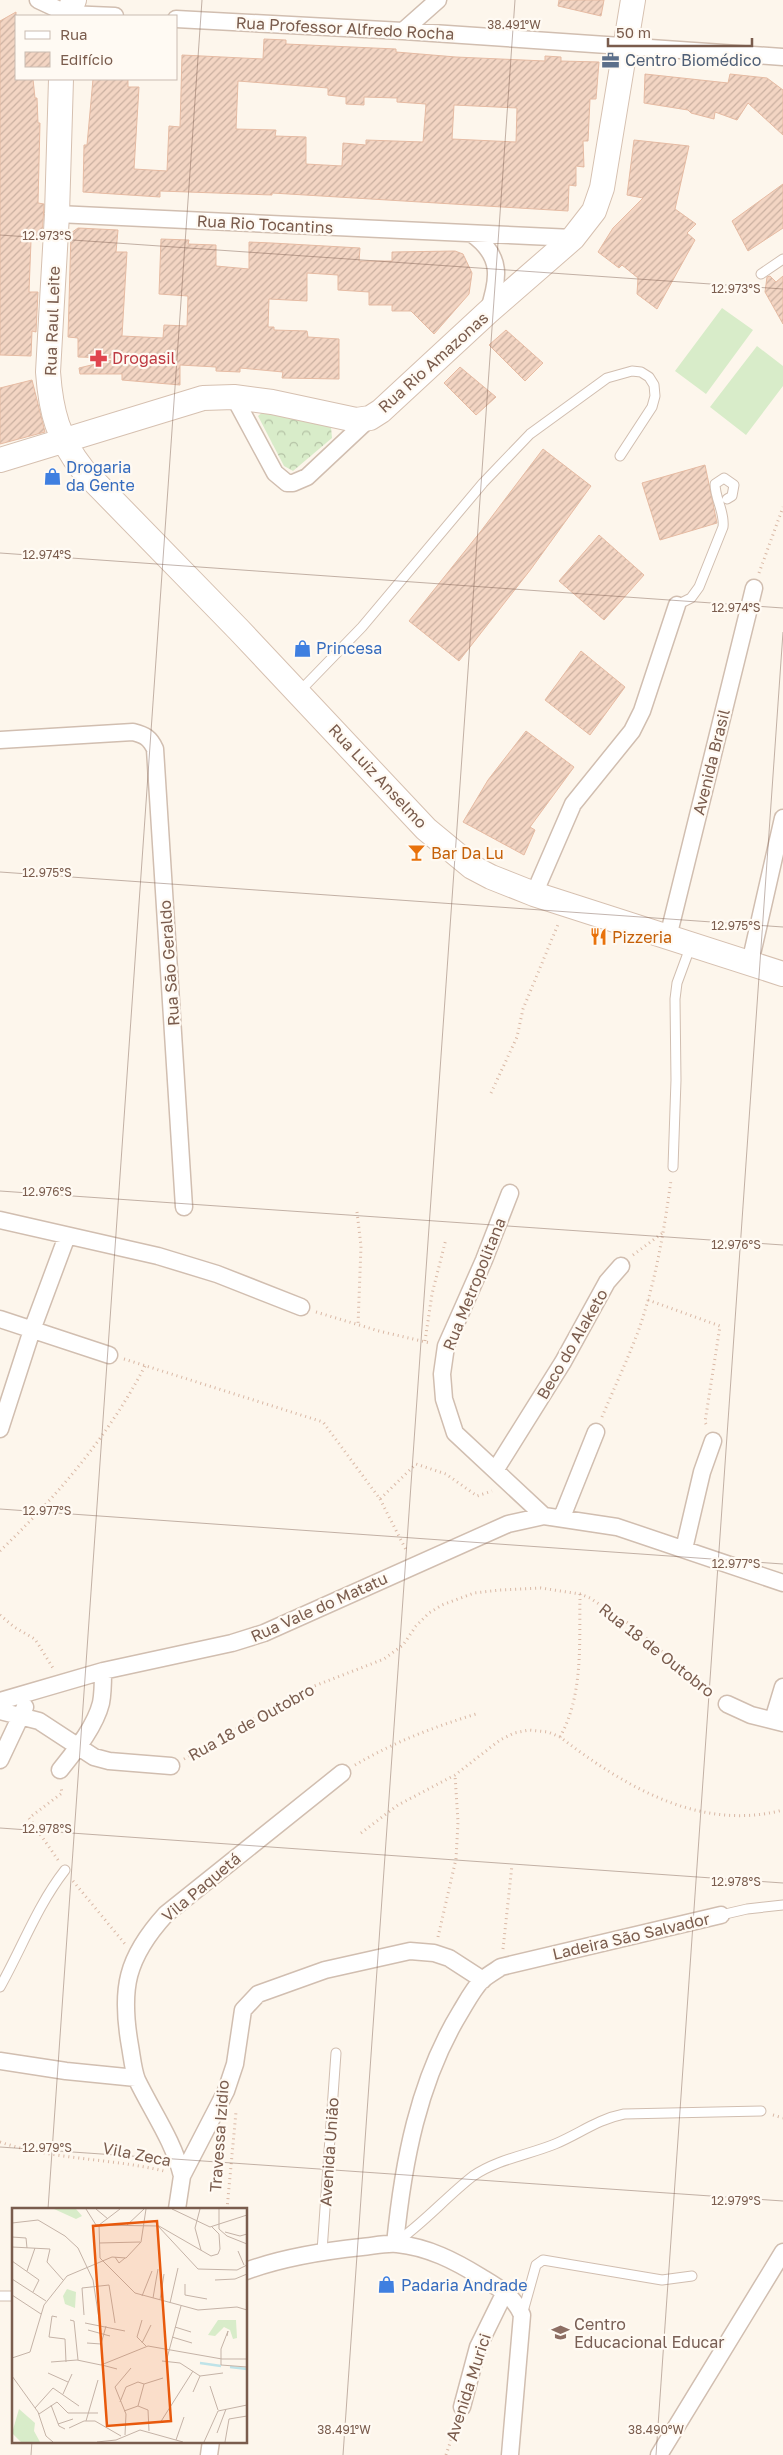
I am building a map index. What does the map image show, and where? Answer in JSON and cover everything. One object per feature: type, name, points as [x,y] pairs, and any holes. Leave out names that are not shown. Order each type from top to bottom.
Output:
[{"type":"street","points":[[38,0],[70,10],[108,15]]},
{"type":"street","points":[[402,31],[438,0]]},
{"type":"street","name":"Rua Rio Amazonas","points":[[0,460],[204,398],[234,397],[272,402],[356,420],[370,418],[381,411],[488,312],[573,238],[586,223],[599,199],[633,0]]},
{"type":"street","name":"Rua Professor Alfredo Rocha","points":[[178,19],[402,31],[776,56]]},
{"type":"street","points":[[776,56],[783,64]]},
{"type":"street","name":"Rua Raul Leite","points":[[61,80],[57,214],[48,372],[50,398],[62,441]]},
{"type":"street","name":"Rua Rio Tocantins","points":[[57,214],[573,238]]},
{"type":"street","points":[[472,234],[486,244],[496,266],[497,279],[488,312]]},
{"type":"street","points":[[234,397],[275,473],[287,483],[300,481],[307,477],[370,418]]},
{"type":"street","name":"Rua Luiz Anselmo","points":[[62,441],[83,470],[299,692],[426,829],[451,852],[492,877],[534,894],[783,974]]},
{"type":"street","name":"Avenida Brasil","points":[[668,937],[754,588]]},
{"type":"street","points":[[534,894],[573,804],[632,731],[642,711],[677,605]]},
{"type":"street","name":"Rua Sāo Geraldo","points":[[0,740],[133,732],[143,734],[151,740],[155,749],[184,1207]]},
{"type":"street","points":[[750,963],[783,818]]},
{"type":"street","name":"Rua Metropolitana","points":[[510,1192],[484,1260],[446,1346],[442,1374],[444,1399],[456,1433],[544,1516]]},
{"type":"street","points":[[0,1220],[175,1261],[217,1274],[301,1307]]},
{"type":"street","points":[[0,1429],[32,1330],[67,1236]]},
{"type":"street","name":"Beco do Alaketo","points":[[496,1469],[563,1362],[607,1282],[621,1266]]},
{"type":"street","points":[[0,1319],[109,1355]]},
{"type":"street","points":[[562,1517],[596,1432]]},
{"type":"street","points":[[684,1549],[702,1472],[713,1441]]},
{"type":"street","name":"Rua Vale do Matatu","points":[[0,1702],[104,1671],[232,1643],[264,1633],[508,1524],[544,1516],[562,1517],[617,1527],[783,1583]]},
{"type":"street","points":[[60,1770],[78,1747],[96,1716],[101,1702],[104,1671]]},
{"type":"street","points":[[778,1721],[783,1687]]},
{"type":"street","points":[[0,1760],[21,1717],[29,1694]]},
{"type":"street","name":"Rua 18 de Outobro","points":[[727,1704],[751,1715],[778,1721]]},
{"type":"street","points":[[0,1711],[39,1721],[94,1757],[109,1761],[171,1766]]},
{"type":"street","name":"Vila Paquetá","points":[[182,2176],[176,2153],[167,2133],[136,2078],[126,2024],[125,1990],[135,1956],[149,1933],[166,1914],[342,1773]]},
{"type":"street","name":"Ladeira São Salvador","points":[[482,1980],[501,1967],[722,1915]]},
{"type":"street","points":[[177,2208],[182,2176],[226,2091],[235,2064],[243,2010],[258,1994],[325,1970],[381,1956],[410,1950],[434,1953],[449,1958],[482,1980],[454,2023],[438,2054],[425,2092],[408,2150],[395,2244]]},
{"type":"street","points":[[0,2061],[66,2072],[136,2078]]},
{"type":"street","points":[[248,2270],[269,2262],[322,2251],[395,2244],[436,2253],[452,2259],[505,2292],[517,2304],[522,2315],[510,2455]]},
{"type":"street","points":[[659,2455],[783,2252]]},
{"type":"street","name":"Avenida Murici","points":[[462,2407],[478,2347],[505,2292]]},
{"type":"street","points":[[209,2455],[211,2442]]},
{"type":"lane","points":[[761,274],[783,259]]},
{"type":"lane","points":[[299,692],[362,627],[483,483],[530,434],[607,378],[632,371],[641,372],[649,377],[654,385],[655,396],[652,407],[620,456]]},
{"type":"lane","points":[[677,605],[691,598],[699,587],[724,527],[724,519],[715,484],[724,478],[734,486],[732,496],[727,499]]},
{"type":"lane","points":[[673,1167],[676,1080],[674,999],[677,983],[691,944]]},
{"type":"lane","points":[[0,1987],[27,1938],[47,1893],[65,1870]]},
{"type":"lane","name":"Ladeira São Salvador","points":[[722,1915],[748,1908],[783,1905]]},
{"type":"lane","name":"Avenida União","points":[[322,2251],[336,2053]]},
{"type":"lane","points":[[395,2244],[417,2228],[458,2188],[476,2175],[503,2161],[557,2143],[610,2116],[624,2114],[761,2111]]},
{"type":"lane","points":[[522,2315],[536,2265],[543,2260],[662,2280],[692,2276]]},
{"type":"path","points":[[754,588],[783,507]]},
{"type":"path","points":[[491,1093],[517,1037],[523,1009],[566,904]]},
{"type":"path","points":[[596,1432],[638,1330],[648,1300],[664,1232],[673,1167]]},
{"type":"path","points":[[356,1212],[361,1246],[358,1325]]},
{"type":"path","points":[[621,1266],[640,1248],[664,1232]]},
{"type":"path","points":[[425,1341],[432,1294],[446,1239]]},
{"type":"path","points":[[648,1300],[720,1326],[705,1422],[713,1441]]},
{"type":"path","points":[[301,1307],[358,1325],[446,1346]]},
{"type":"path","points":[[109,1355],[323,1422],[380,1499],[413,1565]]},
{"type":"path","points":[[0,1551],[43,1508],[96,1445],[127,1400],[144,1366]]},
{"type":"path","points":[[380,1499],[416,1464],[446,1474],[477,1496],[512,1484]]},
{"type":"path","name":"Rua 18 de Outobro","points":[[171,1766],[304,1690],[384,1659],[404,1644],[416,1626],[442,1605],[474,1593],[500,1590],[542,1588],[580,1594],[590,1598],[631,1625],[713,1696],[727,1704]]},
{"type":"path","points":[[560,1737],[567,1724],[579,1668],[580,1594]]},
{"type":"path","points":[[0,1615],[14,1627],[35,1639],[61,1684]]},
{"type":"path","points":[[342,1773],[383,1748],[428,1729],[476,1714]]},
{"type":"path","points":[[361,1833],[398,1805],[455,1775],[490,1748],[514,1733],[529,1730],[548,1732],[560,1737],[630,1784],[684,1808],[741,1817],[783,1810]]},
{"type":"path","points":[[60,1770],[62,1793],[29,1818],[65,1870],[135,1956]]},
{"type":"path","points":[[434,1953],[456,1858],[458,1822],[455,1775]]},
{"type":"path","points":[[501,1967],[512,1865]]},
{"type":"path","name":"Travessa Izidio","points":[[227,2208],[236,2102]]},
{"type":"path","name":"Vila Zeca","points":[[0,2142],[40,2152],[117,2162],[182,2176]]},
{"type":"path","name":"Avenida Murici","points":[[446,2455],[462,2407]]},
{"type":"green space","points":[[722,308],[753,330],[706,394],[675,371]]},
{"type":"green space","points":[[757,346],[783,366],[783,386],[746,435],[710,407]]},
{"type":"green space","points":[[264,411],[331,427],[332,438],[293,471],[284,466],[258,416]]},
{"type":"building","points":[[559,0],[604,0],[601,16],[558,6]]},
{"type":"building","points":[[16,12],[15,80],[33,80],[35,98],[37,98],[38,123],[40,123],[38,203],[44,204],[42,241],[31,241],[29,292],[38,292],[36,332],[32,331],[31,356],[0,355],[0,21]]},
{"type":"building","points":[[264,39],[286,40],[286,44],[396,49],[396,52],[456,57],[545,61],[545,56],[561,57],[561,61],[599,62],[596,99],[590,99],[588,141],[583,141],[584,167],[576,166],[576,186],[569,185],[568,211],[272,193],[272,195],[160,191],[160,197],[83,192],[84,145],[87,145],[93,80],[128,80],[128,87],[139,87],[134,169],[167,171],[169,126],[180,127],[182,55],[263,59]],"holes":[[[238,81],[328,88],[328,95],[346,97],[346,104],[364,105],[364,97],[397,98],[397,102],[426,104],[423,142],[366,140],[366,145],[343,143],[342,166],[306,164],[306,137],[275,136],[276,130],[236,129]],[[454,105],[517,108],[516,142],[452,139]]]},
{"type":"building","points":[[645,74],[728,83],[730,74],[767,78],[783,90],[783,135],[748,103],[737,120],[715,112],[714,119],[691,113],[688,110],[644,103]]},
{"type":"building","points":[[634,140],[689,146],[675,209],[696,224],[687,233],[695,240],[657,309],[637,294],[638,278],[622,265],[619,268],[598,252],[613,228],[643,198],[627,195]]},
{"type":"building","points":[[783,184],[783,228],[748,251],[732,221]]},
{"type":"building","points":[[78,228],[118,230],[116,252],[127,252],[122,336],[163,338],[164,325],[187,326],[188,296],[159,294],[161,239],[189,240],[188,244],[216,245],[216,266],[249,269],[249,242],[360,248],[359,261],[392,261],[392,252],[455,251],[463,254],[472,273],[469,294],[434,334],[411,311],[392,311],[392,305],[369,305],[369,292],[338,290],[338,275],[307,273],[307,301],[269,299],[268,327],[274,327],[274,330],[307,331],[308,337],[339,339],[339,379],[282,378],[283,372],[240,368],[240,372],[216,371],[216,367],[180,365],[180,385],[122,380],[122,374],[80,374],[79,368],[112,360],[112,358],[78,357],[78,338],[68,337],[71,233]]},
{"type":"building","points":[[770,276],[776,282],[783,276],[783,324],[765,292],[767,277]]},
{"type":"building","points":[[506,330],[543,363],[525,381],[489,345]]},
{"type":"building","points":[[460,367],[496,397],[476,415],[444,383]]},
{"type":"building","points":[[32,380],[45,432],[0,444],[0,388]]},
{"type":"building","points":[[543,449],[591,486],[531,569],[459,661],[409,621]]},
{"type":"building","points":[[705,465],[717,523],[660,540],[642,483]]},
{"type":"building","points":[[599,535],[644,575],[604,620],[559,581]]},
{"type":"building","points":[[581,651],[625,687],[590,735],[545,700]]},
{"type":"building","points":[[526,731],[574,767],[530,827],[535,830],[524,855],[463,822],[488,780]]},
{"type":"place","name":"Centro Biomédico","points":[[611,60]]},
{"type":"place","name":"Drogasil","points":[[98,358]]},
{"type":"place","name":"Drogaria da Gente","points":[[52,476]]},
{"type":"place","name":"Princesa","points":[[302,648]]},
{"type":"place","name":"Bar Da Lu","points":[[417,853]]},
{"type":"place","name":"Pizzeria","points":[[598,937]]},
{"type":"place","name":"Padaria Andrade","points":[[387,2285]]},
{"type":"place","name":"Centro Educacional Educar","points":[[560,2333]]}]
